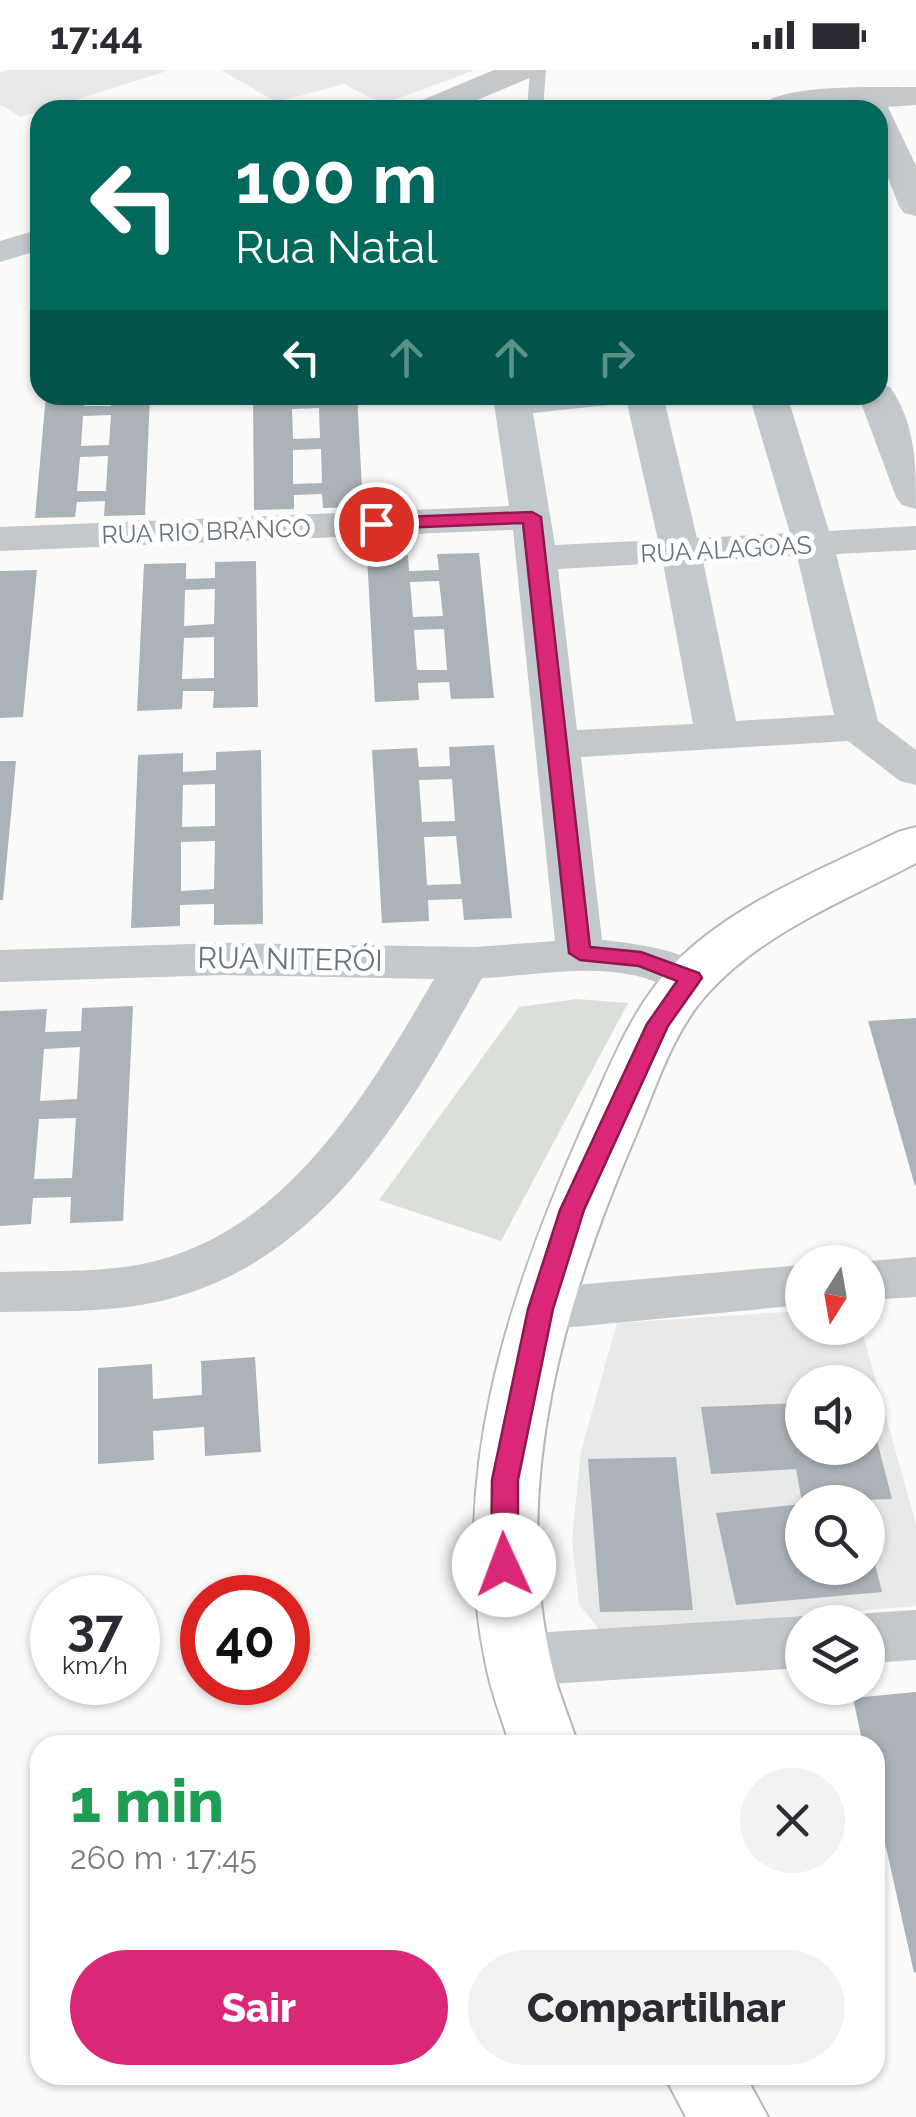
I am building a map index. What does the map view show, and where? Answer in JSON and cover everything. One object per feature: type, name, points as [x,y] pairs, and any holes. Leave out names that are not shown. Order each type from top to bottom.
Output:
[{"type":"street","points":[[450,100],[521,70]]},
{"type":"street","points":[[812,71],[873,98]]},
{"type":"street","points":[[830,100],[916,96]]},
{"type":"street","points":[[888,136],[916,206],[888,207]]},
{"type":"street","points":[[0,252],[30,242]]},
{"type":"street","points":[[888,382],[916,381]]},
{"type":"street","points":[[513,405],[534,538],[580,953]]},
{"type":"street","points":[[646,405],[681,553],[716,736]]},
{"type":"street","points":[[771,405],[814,545],[858,726],[916,771]]},
{"type":"street","points":[[881,405],[916,497]]},
{"type":"street","name":"RUA ALAGOAS","points":[[534,538],[681,553],[916,538]]},
{"type":"street","name":"RUA RIO BRANCO","points":[[0,539],[534,538]]},
{"type":"street","points":[[557,745],[858,726]]},
{"type":"street","points":[[541,1735],[517,1660],[506,1602],[502,1527],[505,1480],[541,1309],[572,1210],[658,1024],[691,978],[753,929],[916,843]]},
{"type":"street","name":"RUA NITERÓI","points":[[0,966],[196,957],[468,962],[544,960],[580,953],[641,960],[691,978]]},
{"type":"street","points":[[0,1292],[119,1287],[173,1278],[251,1243],[309,1193],[383,1108],[468,962]]},
{"type":"street","points":[[885,1279],[916,1277]]},
{"type":"street","points":[[541,1309],[785,1287]]},
{"type":"street","points":[[885,1637],[916,1634]]},
{"type":"street","points":[[517,1660],[785,1643]]},
{"type":"street","points":[[708,2085],[730,2117]]},
{"type":"lane","points":[[536,100],[538,70]]},
{"type":"shaded area","points":[[170,70],[75,100],[30,100],[30,114],[21,117],[0,104],[0,72]]},
{"type":"shaded area","points":[[221,70],[475,70],[394,100],[375,100],[344,84],[273,100]]},
{"type":"shaded area","points":[[577,999],[628,1003],[501,1241],[379,1200],[519,1007]]},
{"type":"shaded area","points":[[785,1312],[785,1345],[866,1345],[871,1365],[785,1365],[785,1465],[885,1465],[885,1414],[916,1524],[916,1606],[785,1605],[785,1617],[601,1632],[579,1604],[572,1540],[581,1451],[617,1323]]},
{"type":"building","points":[[45,405],[150,405],[145,515],[104,516],[105,501],[77,502],[75,517],[35,518]],"holes":[[[111,415],[109,445],[81,446],[83,416]],[[108,456],[106,491],[77,491],[80,457]]]},
{"type":"building","points":[[253,405],[358,405],[363,507],[323,508],[322,494],[294,495],[294,509],[254,510]],"holes":[[[319,408],[320,438],[293,439],[292,409]],[[321,449],[322,483],[293,484],[293,450]]]},
{"type":"building","points":[[479,553],[494,698],[451,699],[449,682],[418,683],[419,700],[375,702],[367,556],[408,555],[409,571],[439,570],[437,554]],"holes":[[[439,581],[443,616],[413,617],[410,582]],[[444,629],[447,670],[417,670],[414,630]]]},
{"type":"building","points":[[256,561],[258,707],[213,708],[214,691],[183,691],[182,709],[137,711],[144,564],[186,563],[186,579],[215,578],[215,562]],"holes":[[[215,589],[214,624],[184,626],[185,590]],[[214,637],[214,678],[182,679],[184,638]]]},
{"type":"building","points":[[37,570],[23,717],[0,718],[0,571]]},
{"type":"building","points":[[494,745],[512,918],[464,920],[462,899],[428,900],[429,921],[382,923],[372,750],[417,748],[419,767],[450,766],[449,747]],"holes":[[[452,779],[455,821],[422,822],[419,780]],[[456,836],[461,884],[427,885],[424,837]]]},
{"type":"building","points":[[261,750],[263,924],[214,925],[214,904],[180,905],[180,926],[131,928],[138,755],[183,753],[183,772],[216,770],[216,752]],"holes":[[[215,784],[215,826],[182,827],[183,785]],[[215,841],[214,889],[181,891],[181,842]]]},
{"type":"building","points":[[0,761],[16,761],[3,900],[0,900]]},
{"type":"building","points":[[133,1006],[123,1221],[70,1223],[71,1197],[33,1198],[31,1224],[0,1226],[0,1011],[47,1009],[45,1032],[81,1031],[82,1008]],"holes":[[[80,1047],[77,1099],[40,1101],[44,1049]],[[76,1118],[72,1178],[34,1179],[39,1119]]]},
{"type":"building","points":[[916,1018],[916,1185],[915,1186],[868,1021]]},
{"type":"building","points":[[255,1357],[261,1452],[205,1456],[204,1427],[153,1431],[154,1460],[98,1464],[98,1368],[152,1364],[153,1399],[202,1395],[201,1361]]},
{"type":"building","points":[[785,1404],[785,1465],[883,1465],[892,1499],[885,1499],[885,1485],[799,1485],[796,1469],[711,1474],[701,1407]]},
{"type":"building","points":[[676,1457],[693,1610],[600,1612],[588,1459]]},
{"type":"building","points":[[785,1506],[785,1585],[880,1585],[882,1592],[736,1605],[716,1513]]},
{"type":"building","points":[[916,1692],[914,1973],[885,1843],[885,1735],[861,1735],[854,1705],[885,1705],[885,1695]]},
{"type":"route","points":[[376,524],[532,517],[580,953],[641,960],[691,978],[658,1024],[572,1210],[541,1309],[505,1480],[504,1565]]}]
